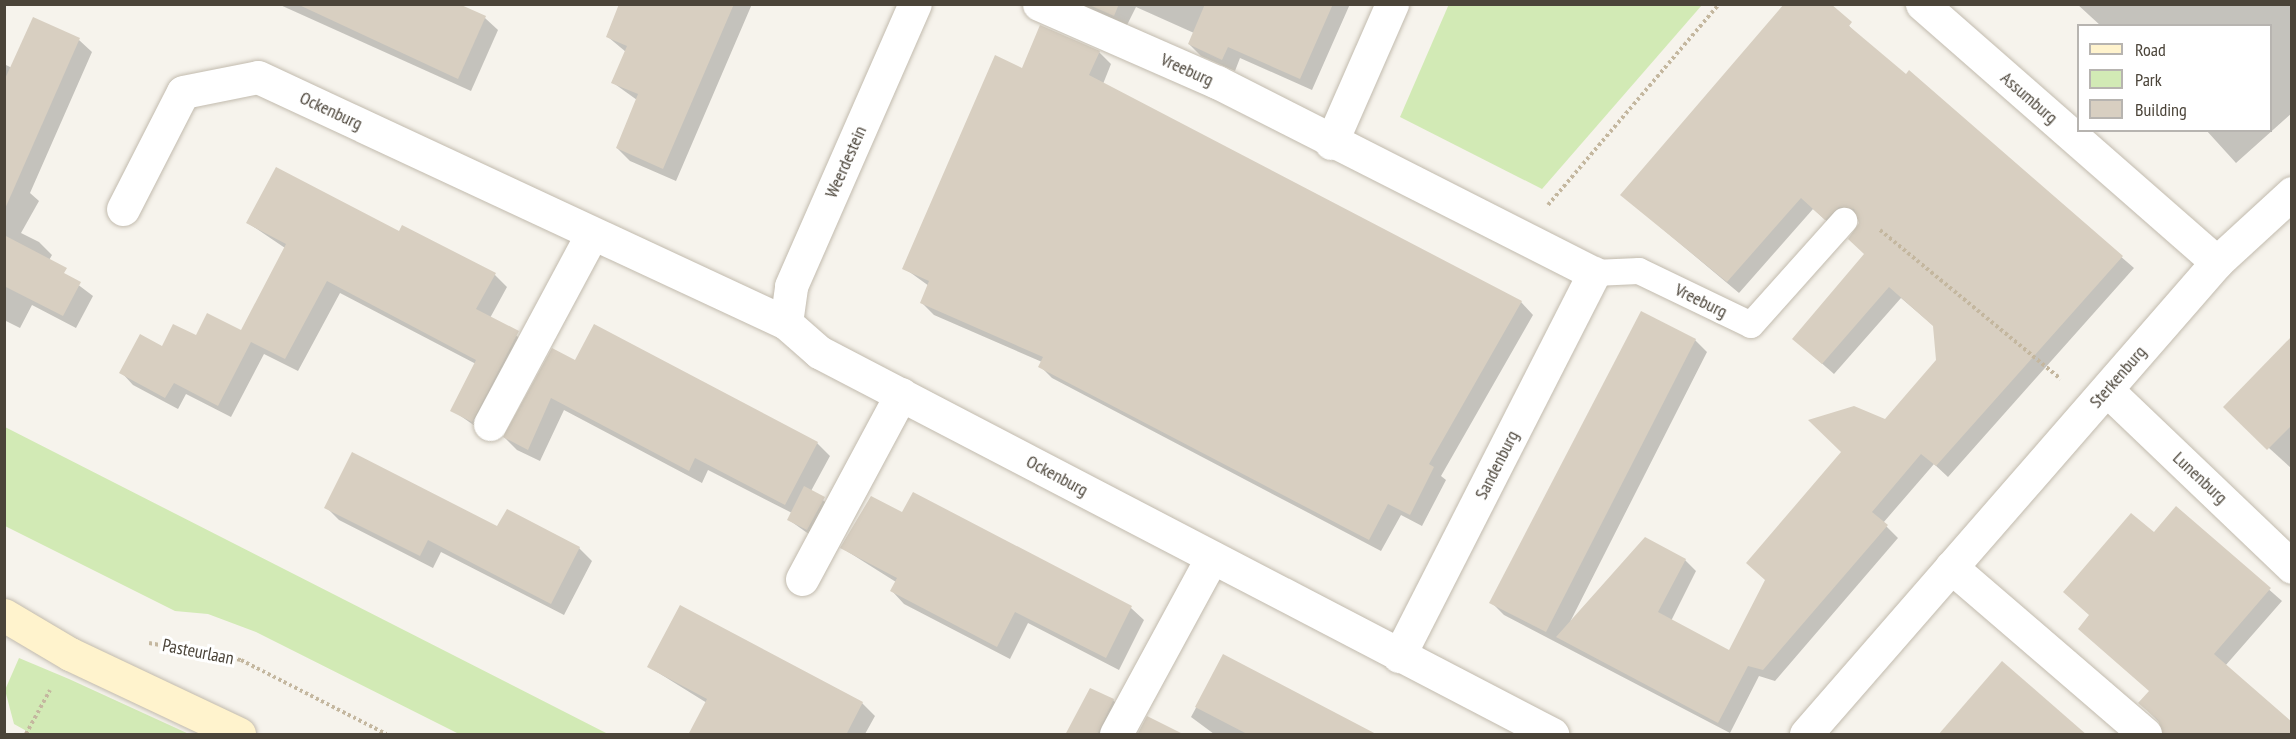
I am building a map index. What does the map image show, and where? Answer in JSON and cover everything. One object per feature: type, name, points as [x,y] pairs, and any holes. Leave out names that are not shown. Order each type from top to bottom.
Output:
[{"type":"main road","points":[[4,615],[70,654],[239,735]]},
{"type":"street","name":"Weerdestein","points":[[786,323],[791,286],[915,4]]},
{"type":"street","name":"Vreeburg","points":[[1040,4],[1217,82],[1331,143],[1594,273]]},
{"type":"street","points":[[1331,143],[1392,4]]},
{"type":"street","name":"Assumburg","points":[[1922,4],[2217,262]]},
{"type":"street","name":"Ockenburg","points":[[123,209],[183,92],[258,77],[786,323],[819,352],[1399,656],[1519,727],[1552,735]]},
{"type":"street","name":"Sterkenburg","points":[[1806,735],[2217,262],[2292,193]]},
{"type":"street","points":[[490,424],[592,234]]},
{"type":"street","name":"Sandenburg","points":[[1399,656],[1594,273]]},
{"type":"street","name":"Lunenburg","points":[[2107,390],[2292,567]]},
{"type":"street","points":[[802,579],[901,394]]},
{"type":"street","points":[[1116,735],[1212,557]]},
{"type":"street","points":[[1951,567],[2145,734]]},
{"type":"lane","name":"Vreeburg","points":[[1594,273],[1639,271],[1750,325],[1844,221]]},
{"type":"path","points":[[1521,237],[1719,4]]},
{"type":"path","points":[[1844,221],[1887,231],[2057,378],[2107,390]]},
{"type":"path","name":"Pasteurlaan","points":[[143,642],[241,660],[386,735]]},
{"type":"green space","points":[[1449,4],[1702,5],[1542,189],[1400,117]]},
{"type":"green space","points":[[4,427],[608,734],[459,734],[256,632],[208,614],[175,611],[5,526]]},
{"type":"green space","points":[[19,658],[189,734],[32,734],[14,724],[5,690]]},
{"type":"building","points":[[297,4],[459,4],[486,16],[458,79]]},
{"type":"building","points":[[619,4],[734,4],[663,169],[616,148],[638,94],[611,83],[627,46],[606,37]]},
{"type":"building","points":[[1087,4],[1119,4],[1114,16]]},
{"type":"building","points":[[1205,4],[1333,4],[1300,79],[1228,47],[1222,60],[1188,44]]},
{"type":"building","points":[[1784,4],[1831,4],[1852,22],[1849,26],[1906,74],[1909,70],[2123,256],[1936,466],[1921,454],[1872,512],[1888,525],[1763,670],[1748,666],[1718,723],[1556,637],[1645,537],[1686,559],[1658,612],[1729,650],[1765,580],[1746,563],[1841,452],[1808,420],[1854,406],[1885,419],[1936,360],[1933,326],[1889,287],[1822,364],[1792,339],[1864,254],[1848,239],[1859,223],[1854,209],[1839,207],[1825,220],[1801,198],[1727,282],[1620,195]]},
{"type":"building","points":[[33,17],[80,38],[4,211],[4,81]]},
{"type":"building","points":[[1040,25],[1100,51],[1089,75],[1522,301],[1429,464],[1434,467],[1410,515],[1388,504],[1369,540],[1038,367],[1043,357],[920,303],[929,281],[902,269],[995,55],[1022,68]]},
{"type":"building","points":[[276,167],[399,231],[402,225],[496,273],[476,309],[519,331],[472,422],[450,411],[476,360],[327,281],[285,359],[251,342],[218,406],[174,383],[165,398],[119,373],[140,334],[162,346],[173,324],[196,335],[207,313],[241,330],[286,244],[246,223]]},
{"type":"building","points":[[4,235],[67,268],[64,273],[81,282],[63,316],[4,286]]},
{"type":"building","points":[[1641,311],[1696,339],[1546,632],[1489,603]]},
{"type":"building","points":[[594,324],[818,442],[785,505],[695,458],[689,471],[551,398],[528,450],[503,437],[552,348],[575,360]]},
{"type":"building","points":[[2292,336],[2292,425],[2267,450],[2223,407]]},
{"type":"building","points":[[352,452],[497,526],[507,509],[580,547],[551,604],[428,540],[420,556],[324,508]]},
{"type":"building","points":[[804,486],[825,497],[807,530],[787,520]]},
{"type":"building","points":[[913,492],[1132,606],[1106,658],[1015,612],[997,647],[890,591],[897,578],[840,548],[871,496],[902,512]]},
{"type":"building","points":[[2176,506],[2271,588],[2214,654],[2292,722],[2292,735],[2163,735],[2158,720],[2138,703],[2149,691],[2078,629],[2089,615],[2063,592],[2131,513],[2154,532]]},
{"type":"building","points":[[680,605],[863,702],[846,735],[688,735],[707,699],[647,667]]},
{"type":"building","points":[[1223,654],[1378,735],[1249,735],[1195,707]]},
{"type":"building","points":[[2002,661],[2087,735],[1938,735]]},
{"type":"building","points":[[1090,688],[1114,699],[1097,735],[1065,735]]},
{"type":"building","points":[[1147,716],[1185,735],[1137,735]]}]
